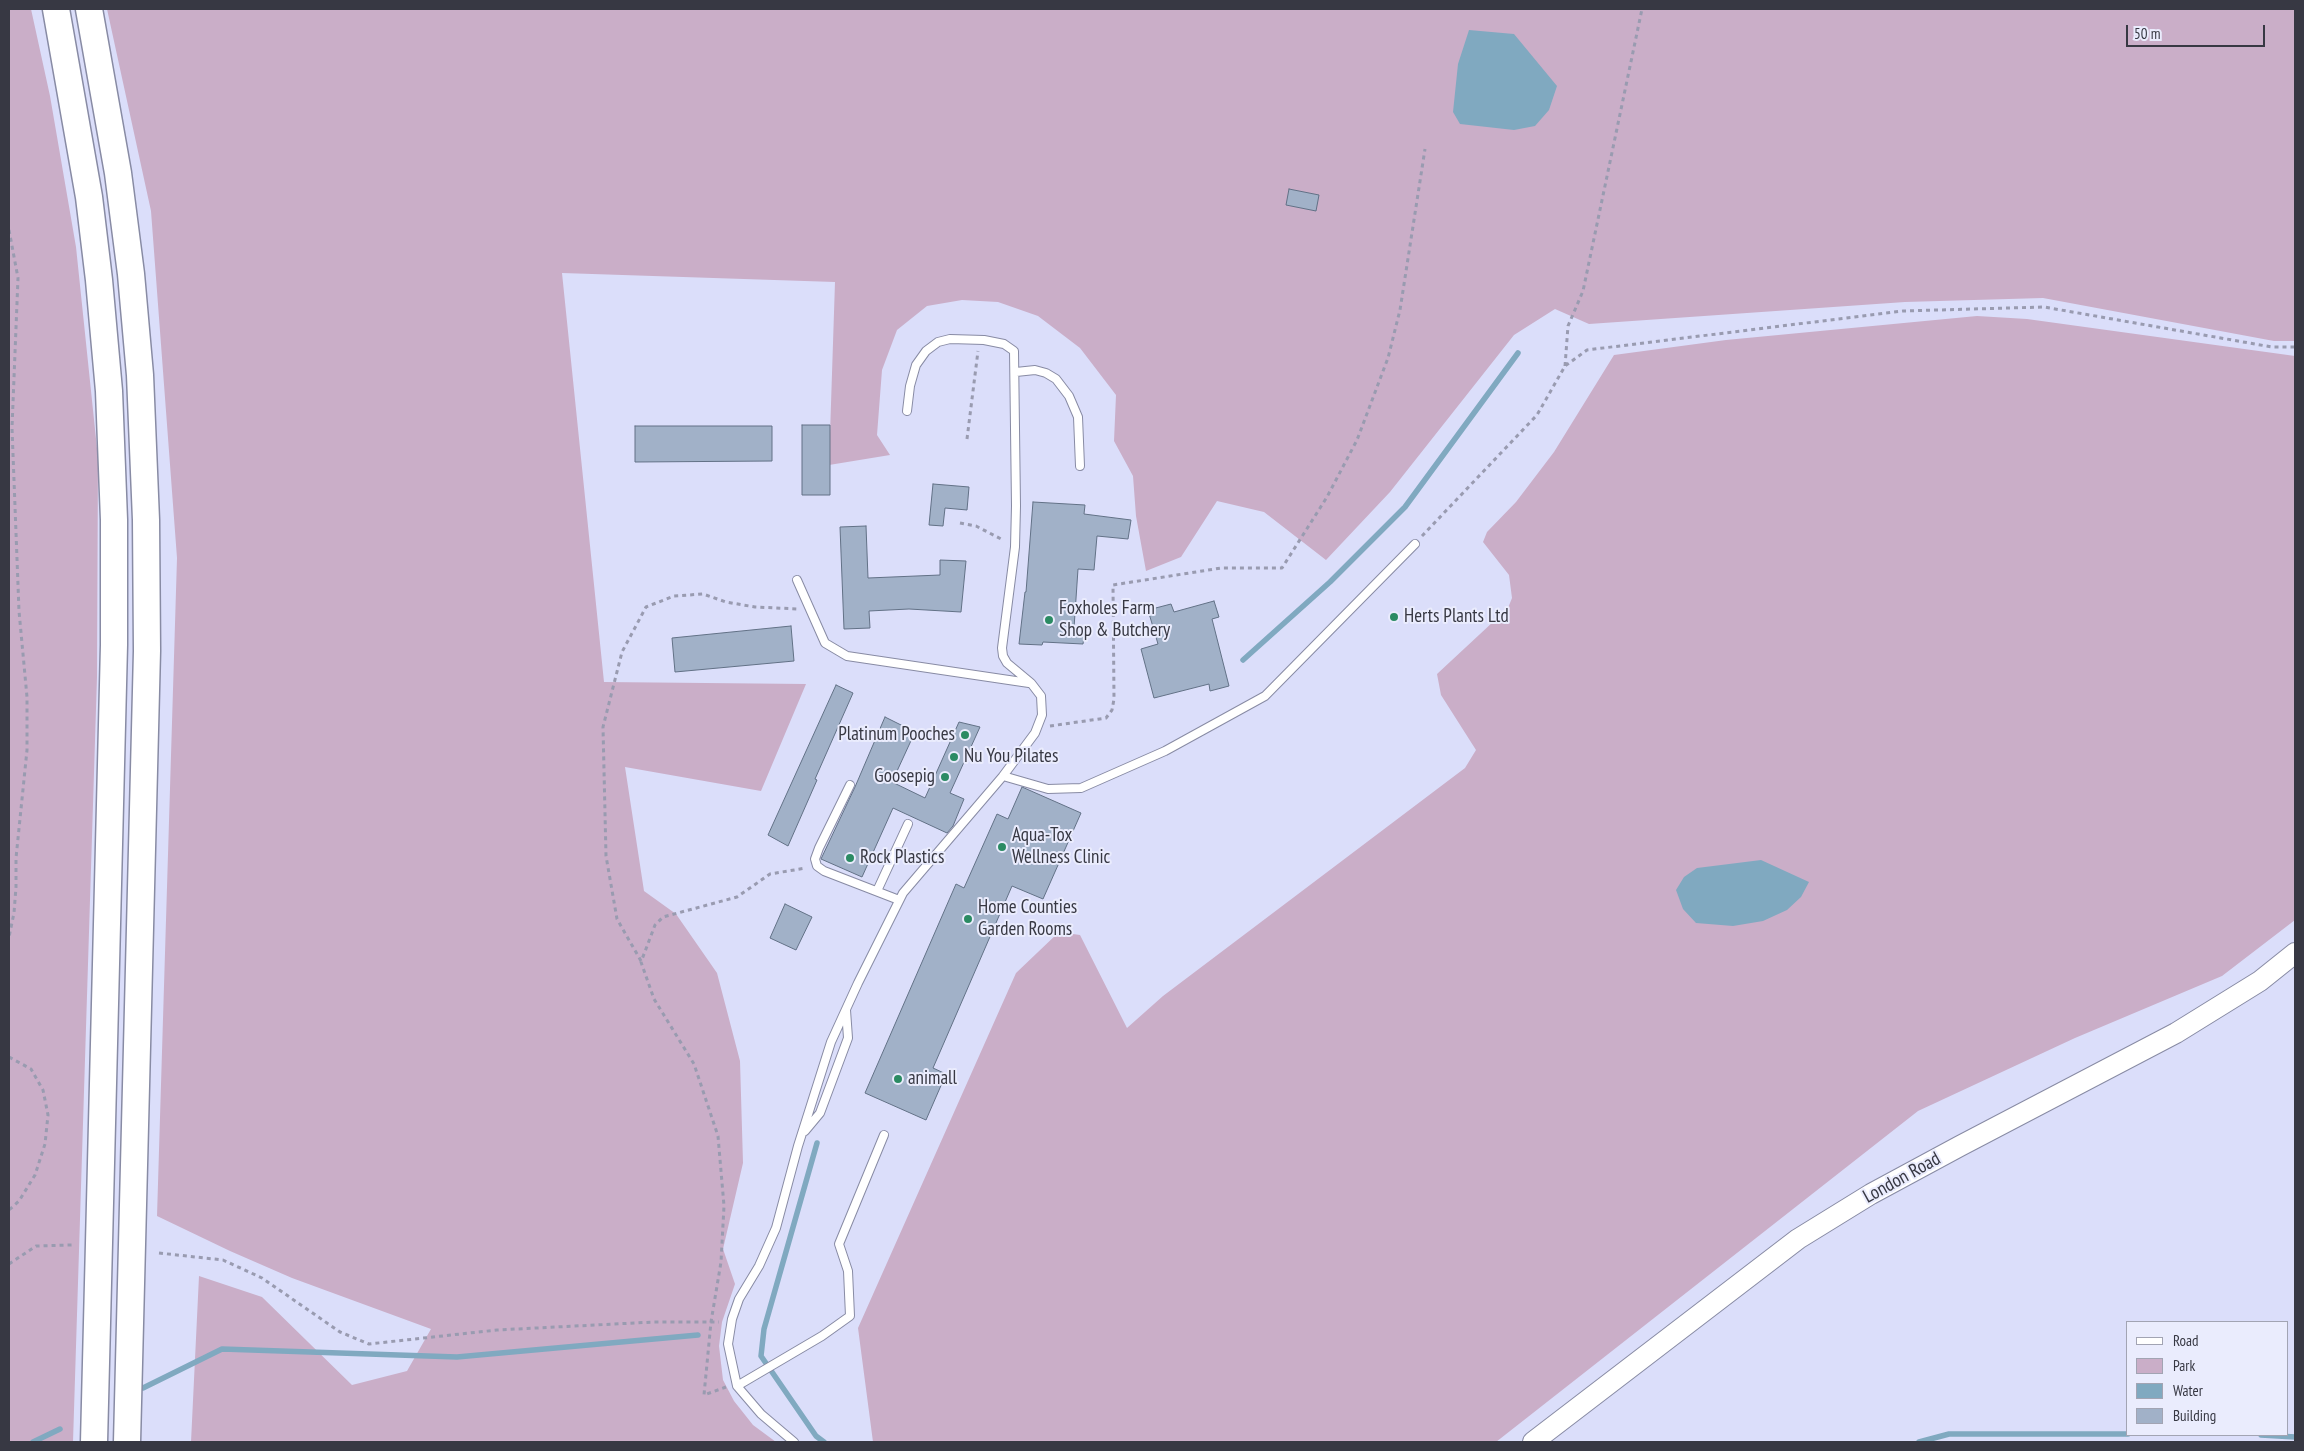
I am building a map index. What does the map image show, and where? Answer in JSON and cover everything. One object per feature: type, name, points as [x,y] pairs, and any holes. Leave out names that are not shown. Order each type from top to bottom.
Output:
[{"type":"highway","points":[[56,9],[88,188],[99,280],[108,391],[114,520],[114,646],[94,1442]]},
{"type":"highway","points":[[89,9],[118,173],[131,274],[140,375],[146,520],[147,651],[127,1442]]},
{"type":"main road","name":"London Road","points":[[1533,1442],[1798,1239],[1871,1194],[2176,1033],[2260,981],[2295,954]]},
{"type":"lane","points":[[794,1442],[761,1414],[737,1386],[728,1344],[732,1319],[739,1299],[759,1266],[776,1228],[801,1137],[831,1042],[899,900],[1003,776],[1037,728],[1042,715],[1041,696],[1031,683],[1007,663],[1003,656],[1002,648],[1014,547],[1016,372],[1014,351],[1004,344],[979,340],[950,339],[938,342],[926,351],[916,365],[910,386],[907,411]]},
{"type":"lane","points":[[1016,372],[1035,370],[1046,373],[1056,379],[1069,396],[1078,417],[1080,466]]},
{"type":"lane","points":[[1003,776],[1048,789],[1081,788],[1165,751],[1265,696],[1415,544]]},
{"type":"lane","points":[[797,580],[825,643],[846,656],[1031,683]]},
{"type":"lane","points":[[850,785],[819,848],[815,859],[817,866],[824,871],[899,900]]},
{"type":"lane","points":[[877,891],[908,824]]},
{"type":"lane","points":[[801,1137],[820,1113],[848,1038],[846,1010]]},
{"type":"lane","points":[[737,1386],[822,1336],[850,1316],[848,1271],[839,1244],[884,1135]]},
{"type":"path","points":[[1565,366],[1568,326],[1583,291],[1642,9]]},
{"type":"path","points":[[1037,728],[1106,718],[1112,710],[1114,699],[1113,585],[1221,568],[1282,568],[1327,497],[1357,440],[1388,358],[1400,310],[1425,149]]},
{"type":"path","points":[[9,230],[18,278],[11,428],[19,611],[27,697],[27,732],[16,858],[15,904],[9,937]]},
{"type":"path","points":[[1415,544],[1537,415],[1565,366],[1587,350],[1893,312],[2044,307],[2272,347],[2295,347]]},
{"type":"path","points":[[967,439],[979,340]]},
{"type":"path","points":[[960,523],[976,526],[992,533],[1014,547]]},
{"type":"path","points":[[737,1386],[704,1394],[711,1322],[721,1262],[724,1206],[718,1136],[694,1064],[654,999],[641,962],[617,919],[606,856],[603,727],[622,652],[646,608],[674,596],[703,594],[726,602],[755,607],[810,610]]},
{"type":"path","points":[[641,962],[655,925],[663,917],[737,897],[770,874],[817,866]]},
{"type":"path","points":[[9,1057],[31,1069],[43,1090],[48,1115],[45,1144],[35,1176],[19,1201],[9,1210]]},
{"type":"path","points":[[9,1264],[36,1246],[72,1245]]},
{"type":"path","points":[[159,1253],[223,1260],[262,1278],[340,1332],[369,1344],[498,1330],[654,1322],[722,1322],[732,1319]]},
{"type":"green space","points":[[9,9],[31,9],[50,96],[76,247],[98,458],[97,677],[73,1442],[9,1442]]},
{"type":"green space","points":[[107,9],[2295,9],[2295,341],[2274,341],[2043,298],[1905,302],[1589,324],[1555,309],[1514,335],[1390,492],[1326,560],[1264,512],[1217,501],[1181,557],[1146,571],[1136,516],[1133,476],[1114,441],[1116,395],[1080,348],[1038,316],[998,302],[962,300],[927,306],[897,330],[882,370],[877,435],[890,455],[829,465],[835,282],[562,273],[604,682],[806,684],[761,791],[625,767],[644,891],[676,914],[717,973],[740,1061],[743,1163],[723,1249],[735,1284],[722,1322],[719,1346],[723,1380],[734,1401],[753,1425],[776,1442],[191,1442],[199,1276],[262,1297],[352,1385],[407,1371],[431,1329],[292,1278],[157,1216],[177,558],[151,211]]},
{"type":"green space","points":[[1977,316],[2027,319],[2295,356],[2295,920],[2222,976],[2075,1038],[1918,1111],[1496,1442],[873,1442],[858,1328],[1016,973],[1059,932],[1080,935],[1127,1028],[1163,996],[1465,768],[1476,750],[1441,695],[1437,674],[1508,608],[1512,598],[1509,575],[1483,542],[1487,532],[1516,502],[1554,452],[1614,355],[1726,340]]},
{"type":"water","points":[[1469,30],[1514,34],[1557,86],[1549,110],[1535,126],[1514,130],[1460,124],[1453,112],[1458,64]]},
{"type":"water","points":[[1761,860],[1809,882],[1801,897],[1787,910],[1763,921],[1733,926],[1696,923],[1683,909],[1676,890],[1684,877],[1697,868]]},
{"type":"building","points":[[1289,189],[1319,195],[1316,211],[1286,205]]},
{"type":"building","points":[[802,425],[830,425],[830,495],[802,495]]},
{"type":"building","points":[[635,426],[772,426],[772,461],[635,462]]},
{"type":"building","points":[[933,484],[969,487],[967,510],[945,508],[943,526],[929,525]]},
{"type":"building","points":[[1033,502],[1085,505],[1084,514],[1131,520],[1128,539],[1097,536],[1094,570],[1078,569],[1074,628],[1085,630],[1083,644],[1043,642],[1042,645],[1019,644],[1026,592]]},
{"type":"building","points":[[866,526],[868,578],[940,575],[940,560],[966,561],[961,612],[909,609],[869,611],[870,628],[844,629],[840,527]]},
{"type":"building","points":[[1214,601],[1219,617],[1212,619],[1229,686],[1210,691],[1209,684],[1154,698],[1141,649],[1158,644],[1148,610],[1171,604],[1174,612]]},
{"type":"building","points":[[791,626],[794,661],[675,672],[672,638]]},
{"type":"building","points":[[836,685],[853,693],[788,846],[768,835]]},
{"type":"building","points":[[885,717],[915,732],[892,782],[925,798],[959,722],[980,727],[950,793],[964,799],[953,826],[947,833],[893,808],[862,877],[821,859]]},
{"type":"building","points":[[1022,787],[1081,813],[1043,899],[1012,886],[933,1068],[946,1074],[926,1120],[865,1093],[956,884],[964,888],[997,814],[1008,819]]},
{"type":"building","points":[[785,904],[812,917],[796,950],[770,938]]},
{"type":"waterway","points":[[1243,660],[1330,582],[1405,507],[1518,353]]},
{"type":"waterway","points":[[817,1143],[764,1329],[761,1356],[816,1436],[824,1442]]},
{"type":"waterway","points":[[143,1388],[222,1349],[457,1357],[698,1335]]},
{"type":"waterway","points":[[33,1442],[60,1429]]},
{"type":"waterway","points":[[1919,1442],[1949,1434],[2126,1434]]},
{"type":"waterway","points":[[2278,1436],[2295,1437]]},
{"type":"place","name":"Herts Plants Ltd","points":[[1394,617]]},
{"type":"place","name":"Foxholes Farm Shop & Butchery","points":[[1049,620]]},
{"type":"place","name":"Platinum Pooches","points":[[965,735]]},
{"type":"place","name":"Nu You Pilates","points":[[954,757]]},
{"type":"place","name":"Goosepig","points":[[945,777]]},
{"type":"place","name":"Aqua-Tox Wellness Clinic","points":[[1002,847]]},
{"type":"place","name":"Rock Plastics","points":[[850,858]]},
{"type":"place","name":"Home Counties Garden Rooms","points":[[968,919]]},
{"type":"place","name":"animall","points":[[898,1079]]}]
